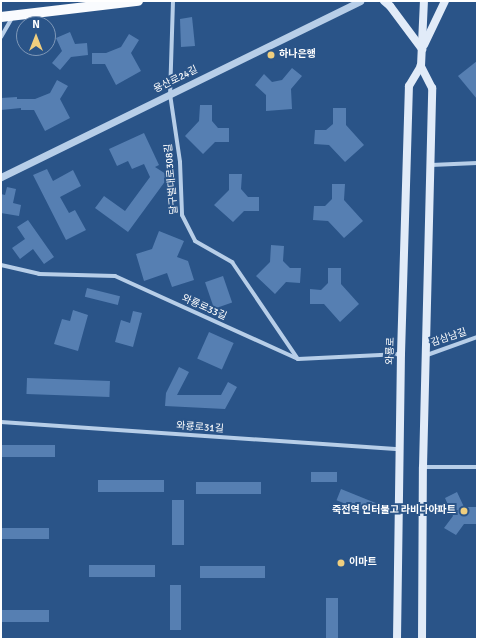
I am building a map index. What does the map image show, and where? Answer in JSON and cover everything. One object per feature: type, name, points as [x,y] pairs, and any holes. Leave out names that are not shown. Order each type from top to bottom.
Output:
[{"type":"main road","points":[[1,17],[138,1]]},
{"type":"main road","points":[[384,1],[390,6],[422,49],[444,1]]},
{"type":"main road","name":"와룡로","points":[[397,639],[401,354],[409,86],[421,66],[424,1]]},
{"type":"main road","name":"와룡로","points":[[421,66],[432,88],[423,467],[422,639]]},
{"type":"street","name":"달구벌대로308길","points":[[173,1],[170,94],[180,162],[182,215],[195,241],[232,262],[298,359]]},
{"type":"street","name":"용산로24길","points":[[1,177],[360,1]]},
{"type":"street","points":[[1,37],[14,15]]},
{"type":"street","points":[[431,165],[477,163]]},
{"type":"street","name":"와룡로33길","points":[[1,265],[39,274],[115,276],[298,359],[401,354]]},
{"type":"street","name":"감삼남길","points":[[426,355],[477,337]]},
{"type":"street","name":"와룡로31길","points":[[1,422],[399,449]]},
{"type":"street","points":[[423,467],[477,467]]},
{"type":"building","points":[[192,17],[195,46],[181,47],[180,19]]},
{"type":"building","points":[[70,32],[75,44],[87,43],[88,55],[71,57],[60,70],[52,63],[62,51],[56,38]]},
{"type":"building","points":[[129,34],[139,40],[131,53],[141,71],[116,85],[105,64],[92,64],[92,53],[106,53],[121,47]]},
{"type":"building","points":[[477,61],[477,99],[458,76]]},
{"type":"building","points":[[292,68],[302,76],[291,89],[292,109],[266,111],[266,95],[255,85],[264,74],[272,82],[282,80]]},
{"type":"building","points":[[57,80],[68,86],[60,99],[70,118],[45,131],[34,110],[21,110],[21,108],[1,110],[1,98],[17,97],[17,99],[35,99],[50,93]]},
{"type":"building","points":[[200,105],[212,105],[212,121],[218,128],[229,128],[229,142],[215,142],[203,154],[185,136],[199,121]]},
{"type":"building","points":[[333,108],[346,108],[346,125],[364,145],[345,162],[329,145],[314,144],[315,130],[326,130],[333,124]]},
{"type":"building","points":[[144,133],[159,165],[155,167],[169,176],[128,232],[95,208],[104,196],[125,211],[150,177],[144,164],[132,169],[128,161],[117,166],[109,149]]},
{"type":"building","points":[[47,169],[53,181],[73,170],[81,186],[60,197],[69,213],[75,210],[86,230],[66,240],[33,175]]},
{"type":"building","points":[[229,174],[242,174],[241,189],[248,197],[259,197],[259,211],[244,211],[233,222],[214,205],[229,190]]},
{"type":"building","points":[[332,184],[345,184],[344,200],[363,221],[344,238],[328,221],[313,220],[314,206],[325,206],[332,199]]},
{"type":"building","points":[[7,187],[16,189],[13,203],[21,205],[19,216],[1,213],[1,194],[5,195]]},
{"type":"building","points":[[28,220],[54,257],[44,264],[33,249],[20,259],[12,248],[25,239],[17,227]]},
{"type":"building","points":[[159,231],[184,241],[177,257],[188,261],[194,280],[172,287],[167,273],[144,281],[136,254],[152,249]]},
{"type":"building","points":[[271,245],[284,246],[283,261],[290,268],[301,268],[300,283],[286,282],[275,294],[256,276],[270,262]]},
{"type":"building","points":[[328,268],[341,268],[341,284],[359,304],[340,322],[324,304],[310,304],[310,289],[321,290],[328,283]]},
{"type":"building","points":[[223,276],[232,302],[214,309],[205,282]]},
{"type":"building","points":[[87,288],[120,296],[118,305],[85,297]]},
{"type":"building","points":[[73,310],[88,315],[78,351],[54,344],[62,319],[70,321]]},
{"type":"building","points":[[133,311],[142,313],[133,347],[115,342],[121,320],[130,323]]},
{"type":"building","points":[[209,332],[234,343],[222,369],[197,358]]},
{"type":"building","points":[[179,367],[189,372],[177,395],[221,395],[228,382],[237,387],[225,409],[165,406],[166,393]]},
{"type":"building","points":[[27,378],[110,381],[109,397],[26,394]]},
{"type":"building","points":[[1,445],[55,445],[55,457],[1,457]]},
{"type":"building","points":[[311,472],[337,472],[337,482],[311,482]]},
{"type":"building","points":[[98,480],[164,480],[164,492],[98,492]]},
{"type":"building","points":[[196,482],[261,482],[261,494],[196,494]]},
{"type":"building","points":[[341,489],[376,503],[372,514],[337,500]]},
{"type":"building","name":"죽전역 인터불고 라비다아파트","points":[[457,492],[464,507],[477,507],[477,524],[464,524],[456,535],[444,528],[453,516],[445,498]]},
{"type":"building","points":[[172,500],[184,500],[184,545],[172,545]]},
{"type":"building","points":[[1,528],[49,528],[49,539],[1,539]]},
{"type":"building","points":[[89,565],[155,565],[155,577],[89,577]]},
{"type":"building","points":[[200,566],[265,566],[265,578],[200,578]]},
{"type":"building","points":[[170,585],[181,585],[181,630],[170,630]]},
{"type":"building","points":[[326,598],[338,598],[338,639],[326,639]]},
{"type":"building","points":[[1,610],[49,610],[49,622],[1,622]]},
{"type":"place","name":"하나은행","points":[[271,55]]},
{"type":"place","name":"죽전역 인터불고 라비다아파트","points":[[464,511]]},
{"type":"place","name":"이마트","points":[[341,563]]}]
